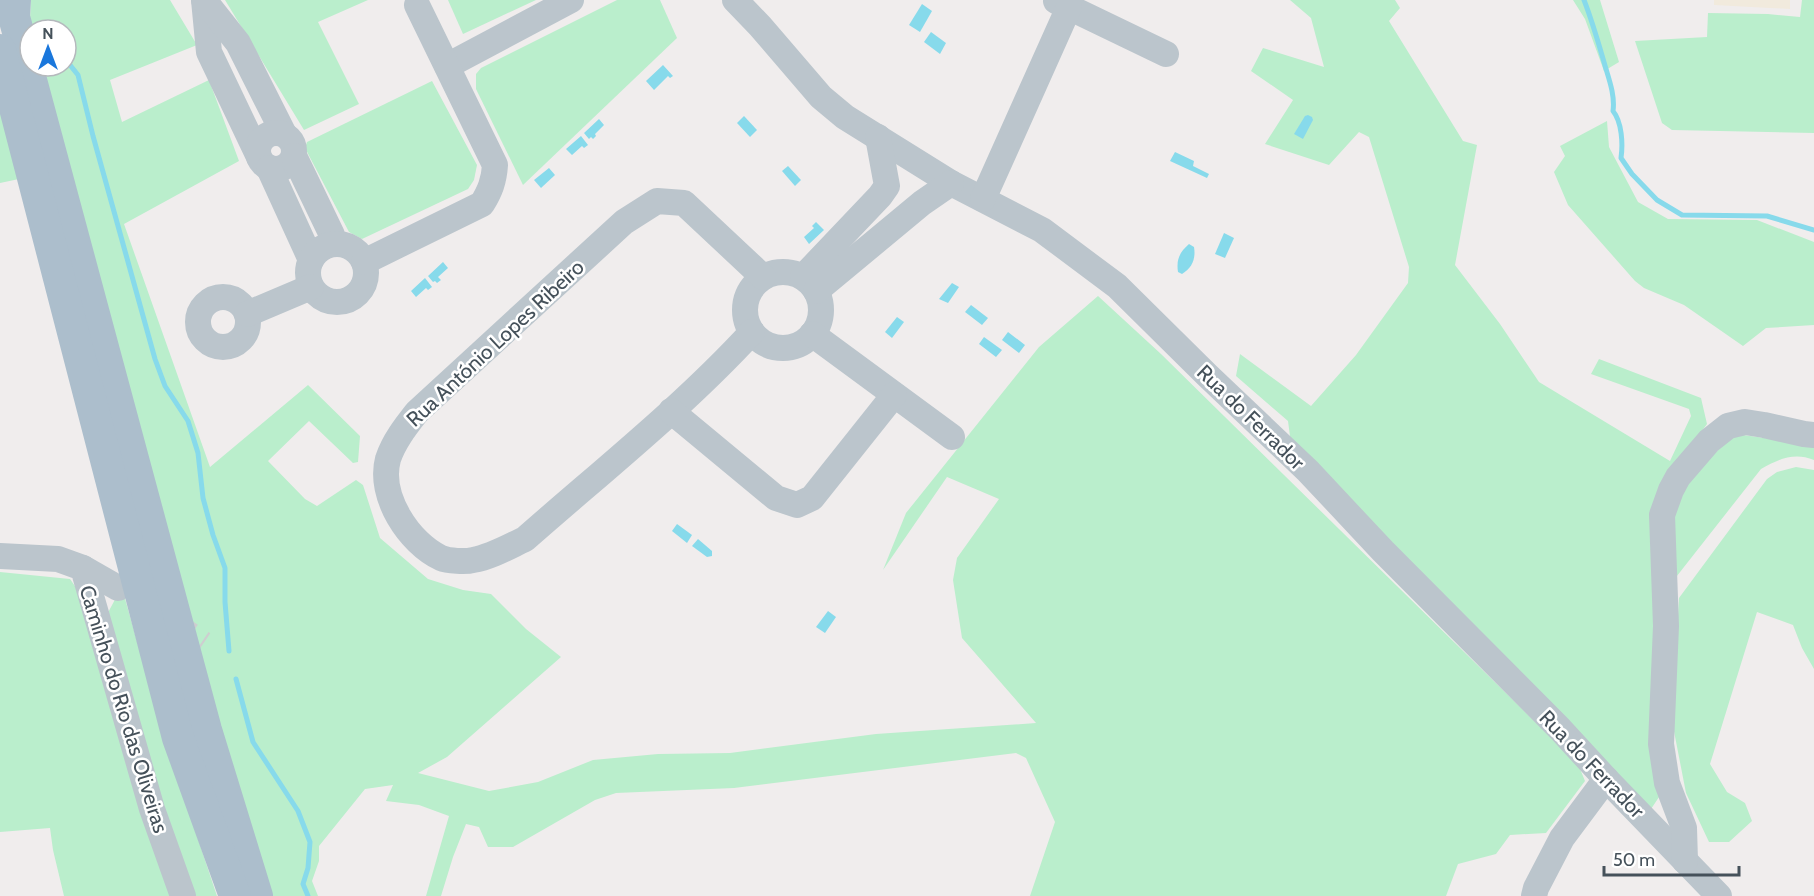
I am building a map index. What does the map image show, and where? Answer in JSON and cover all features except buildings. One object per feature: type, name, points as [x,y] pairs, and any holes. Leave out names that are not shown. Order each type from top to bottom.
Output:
[{"type":"main road","points":[[15,0],[14,18],[200,707],[257,896]]},
{"type":"main road","points":[[0,50],[178,738],[235,896]]},
{"type":"street","points":[[204,0],[238,43],[332,235],[334,244]]},
{"type":"street","points":[[204,0],[207,45],[312,260]]},
{"type":"street","points":[[447,66],[571,0]]},
{"type":"street","name":"Rua do Ferrador","points":[[735,0],[821,97],[845,117],[951,183],[1042,230],[1117,286],[1206,375],[1308,471],[1719,896]]},
{"type":"street","points":[[983,199],[1062,4],[1166,54]]},
{"type":"street","points":[[364,262],[482,204],[495,179],[495,165],[417,5]]},
{"type":"street","points":[[207,45],[220,35],[233,38]]},
{"type":"street","points":[[264,163],[257,151],[261,140],[272,133],[289,145]]},
{"type":"street","points":[[878,137],[887,186]]},
{"type":"street","points":[[809,284],[887,186],[916,161]]},
{"type":"street","points":[[916,161],[922,203]]},
{"type":"street","points":[[809,284],[951,183]]},
{"type":"street","name":"Rua António Lopes Ribeiro","points":[[752,332],[670,411],[525,539],[473,561],[443,559],[414,540],[396,513],[387,488],[388,460],[401,432],[417,412],[624,222],[657,201],[684,203],[763,277]]},
{"type":"street","points":[[334,244],[352,248],[364,262],[366,281],[362,290],[345,301],[336,303],[326,300],[318,295],[308,278],[308,269],[317,252],[334,244]]},
{"type":"street","points":[[773,273],[793,273],[809,284],[820,302],[821,314],[818,325],[803,342],[782,348],[771,346],[752,332],[745,308],[747,296],[763,277],[773,273]]},
{"type":"street","points":[[247,314],[312,287]]},
{"type":"street","points":[[812,334],[952,437]]},
{"type":"street","points":[[670,411],[776,498],[796,505],[812,498],[894,395]]},
{"type":"street","points":[[1685,861],[1684,828],[1668,783],[1661,744],[1666,626],[1662,515],[1678,477],[1709,441],[1728,426],[1745,422],[1814,435]]},
{"type":"street","name":"Caminho do Rio das Oliveiras","points":[[0,556],[58,559],[83,568],[152,809],[183,896]]},
{"type":"street","points":[[83,568],[118,588]]},
{"type":"street","points":[[1534,896],[1562,838],[1606,780]]},
{"type":"green space","points":[[31,0],[170,0],[197,45],[110,80],[122,122],[209,80],[239,161],[124,224],[210,467],[308,385],[360,436],[358,462],[353,463],[309,421],[268,461],[305,499],[317,506],[356,480],[363,485],[380,538],[428,579],[463,590],[491,594],[526,629],[561,657],[447,757],[418,773],[489,791],[538,782],[593,760],[658,754],[730,753],[876,734],[1036,723],[962,638],[953,580],[957,558],[999,499],[947,477],[883,570],[906,513],[1039,347],[1098,296],[1161,354],[1578,764],[1585,781],[1546,833],[1510,835],[1496,854],[1458,864],[1446,896],[1030,896],[1055,822],[1026,758],[1016,753],[734,788],[616,793],[595,800],[513,847],[488,847],[479,827],[466,824],[441,896],[426,896],[449,816],[419,805],[386,801],[393,785],[365,789],[319,846],[319,861],[312,881],[318,896],[273,896],[203,688],[44,78],[78,78],[78,18],[30,18]]},
{"type":"green space","points":[[225,0],[368,0],[318,22],[359,104],[304,130]]},
{"type":"green space","points":[[448,0],[536,0],[463,34]]},
{"type":"green space","points":[[617,0],[660,0],[677,38],[523,185],[476,89],[476,74],[481,68]]},
{"type":"green space","points":[[1290,0],[1395,0],[1400,8],[1389,21],[1463,141],[1477,145],[1455,265],[1500,324],[1539,382],[1670,461],[1691,416],[1689,409],[1591,374],[1599,359],[1701,398],[1707,424],[1677,465],[1661,794],[1649,812],[1291,444],[1288,421],[1236,376],[1240,354],[1311,406],[1356,355],[1408,283],[1409,267],[1369,137],[1359,132],[1329,165],[1265,144],[1293,100],[1251,71],[1263,48],[1324,67],[1311,18]]},
{"type":"green space","points":[[1573,0],[1600,0],[1619,62],[1604,71],[1585,19]]},
{"type":"green space","points":[[1802,0],[1814,0],[1814,133],[1672,130],[1662,123],[1635,41],[1707,37],[1708,13],[1800,17]]},
{"type":"green space","points":[[432,81],[477,165],[474,180],[468,189],[362,239],[349,232],[305,148],[307,142]]},
{"type":"green space","points":[[0,109],[19,179],[0,183]]},
{"type":"green space","points":[[1607,121],[1609,147],[1638,202],[1668,219],[1757,220],[1814,242],[1814,325],[1766,328],[1743,346],[1684,305],[1644,288],[1635,281],[1568,205],[1554,172],[1565,156],[1560,146]]},
{"type":"green space","points":[[1743,435],[1814,442],[1814,460],[1800,457],[1787,458],[1761,469],[1673,581],[1673,507],[1697,470],[1731,438]]},
{"type":"green space","points":[[1796,467],[1814,470],[1814,669],[1793,625],[1757,612],[1710,764],[1727,792],[1745,803],[1752,821],[1729,842],[1709,842],[1686,793],[1672,721],[1679,598],[1767,479],[1777,472]]},
{"type":"green space","points":[[0,572],[70,579],[79,592],[172,896],[64,896],[50,828],[0,832]]},
{"type":"green space","points":[[119,592],[124,595],[162,731],[217,896],[190,896],[103,622]]},
{"type":"sand","points":[[1714,0],[1790,0],[1790,9],[1714,5]]},
{"type":"water","points":[[922,4],[932,11],[920,32],[909,25]]},
{"type":"water","points":[[931,32],[946,43],[940,54],[924,42]]},
{"type":"water","points":[[663,65],[673,76],[670,78],[668,76],[654,90],[646,81]]},
{"type":"water","points":[[1308,115],[1313,120],[1303,139],[1294,134],[1305,116]]},
{"type":"water","points":[[744,116],[757,130],[750,137],[737,123]]},
{"type":"water","points":[[599,119],[604,125],[593,139],[591,137],[589,139],[584,133]]},
{"type":"water","points":[[581,136],[588,145],[584,148],[582,146],[572,155],[566,149]]},
{"type":"water","points":[[1175,152],[1194,161],[1193,166],[1209,174],[1207,178],[1170,161]]},
{"type":"water","points":[[788,166],[801,180],[795,186],[782,171]]},
{"type":"water","points":[[549,168],[555,175],[541,188],[534,180]]},
{"type":"water","points":[[816,222],[824,230],[809,244],[804,237],[814,228],[812,226]]},
{"type":"water","points":[[1224,233],[1234,238],[1225,258],[1215,254]]},
{"type":"water","points":[[1189,244],[1194,247],[1194,259],[1182,274],[1178,272],[1178,260]]},
{"type":"water","points":[[443,262],[448,268],[438,277],[441,280],[437,283],[433,282],[428,276]]},
{"type":"water","points":[[425,278],[432,287],[428,290],[426,288],[416,297],[411,291]]},
{"type":"water","points":[[952,283],[959,287],[948,303],[939,299]]},
{"type":"water","points":[[971,305],[988,318],[982,325],[965,312]]},
{"type":"water","points":[[897,317],[904,322],[892,338],[885,332]]},
{"type":"water","points":[[1008,332],[1025,345],[1019,353],[1002,340]]},
{"type":"water","points":[[984,337],[1002,350],[996,357],[979,344]]},
{"type":"water","points":[[677,524],[692,535],[687,543],[672,531]]},
{"type":"water","points":[[698,539],[712,551],[712,556],[707,557],[692,546]]},
{"type":"water","points":[[828,611],[836,617],[825,633],[816,627]]},
{"type":"waterway","points":[[1584,0],[1612,90],[1613,111],[1621,133],[1621,158],[1632,174],[1657,200],[1682,215],[1767,216],[1814,230]]},
{"type":"waterway","points":[[78,75],[155,359],[165,386],[188,421],[198,453],[203,498],[225,568],[229,651]]},
{"type":"waterway","points":[[236,679],[253,742],[298,811],[310,842],[308,868],[303,884],[308,896]]},
{"type":"tunnel","points":[[169,621],[203,644]]}]
